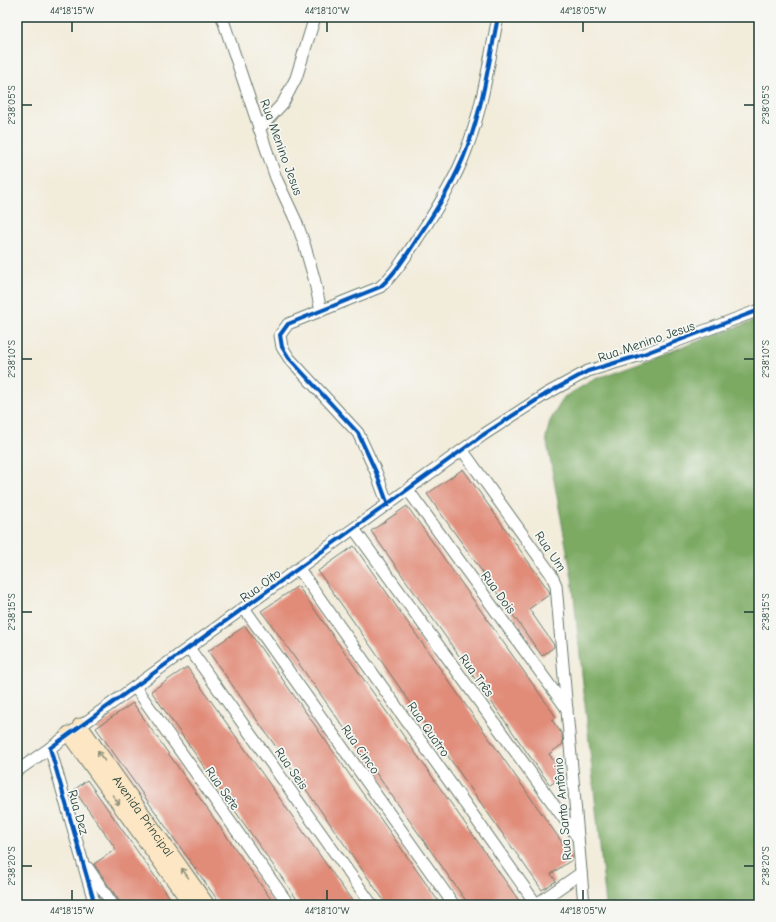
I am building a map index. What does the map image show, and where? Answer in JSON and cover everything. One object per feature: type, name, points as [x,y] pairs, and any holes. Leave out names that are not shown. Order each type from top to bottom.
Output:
[{"type":"street","name":"Rua Menino Jesus","points":[[222,17],[276,178],[296,221],[304,243],[314,278],[321,311]]},
{"type":"street","points":[[259,130],[283,103],[296,78],[315,17]]},
{"type":"street","points":[[388,505],[376,472],[358,433],[298,368],[282,347],[280,335],[285,327],[372,291],[384,283],[434,214],[467,148],[482,97],[498,17]]},
{"type":"street","name":"Rua Menino Jesus","points":[[463,451],[504,421],[572,379],[588,372],[638,356],[759,310]]},
{"type":"street","name":"Rua Oito","points":[[74,730],[463,451]]},
{"type":"street","name":"Rua Um","points":[[463,451],[551,574],[556,585],[567,710]]},
{"type":"street","name":"Rua Dois","points":[[408,490],[567,710]]},
{"type":"street","name":"Rua Três","points":[[354,529],[578,838]]},
{"type":"street","name":"Rua Quatro","points":[[298,569],[536,905]]},
{"type":"street","name":"Rua Cinco","points":[[244,608],[454,905]]},
{"type":"street","name":"Rua Seis","points":[[189,648],[372,905]]},
{"type":"street","name":"Rua Sete","points":[[135,687],[289,905]]},
{"type":"street","name":"Rua Santo Antônio","points":[[567,710],[584,905]]},
{"type":"street","points":[[17,771],[74,730]]},
{"type":"street","name":"Avenida Principal","points":[[74,730],[192,905]]},
{"type":"street","name":"Avenida Principal","points":[[74,730],[207,905]]},
{"type":"street","name":"Rua Dez","points":[[50,748],[95,905]]},
{"type":"street","points":[[82,859],[113,905]]},
{"type":"street","points":[[536,905],[581,873]]},
{"type":"green space","points":[[759,319],[759,905],[606,905],[572,578],[546,437],[550,421],[564,397],[595,379]]},
{"type":"building","points":[[463,469],[549,591],[550,594],[529,609],[554,645],[554,647],[542,656],[427,494]]},
{"type":"building","points":[[407,506],[556,717],[552,720],[562,734],[563,744],[549,754],[564,776],[550,785],[371,531]]},
{"type":"building","points":[[354,546],[573,858],[551,874],[556,881],[542,890],[318,571]]},
{"type":"building","points":[[298,586],[522,905],[469,905],[261,611]]},
{"type":"building","points":[[245,626],[441,905],[387,905],[208,651]]},
{"type":"building","points":[[187,667],[355,905],[301,905],[151,691]]},
{"type":"building","points":[[133,703],[275,905],[221,905],[96,728]]},
{"type":"building","points":[[87,780],[175,905],[122,905],[94,864],[116,849],[74,790]]},
{"type":"cycle path","points":[[388,505],[376,472],[358,433],[289,358],[282,347],[280,335],[288,324],[380,287],[391,276],[406,256],[446,194],[463,160],[473,132],[481,100],[498,17]]},
{"type":"cycle path","points":[[95,905],[50,748],[483,435],[546,394],[588,371],[638,356],[759,310]]}]
